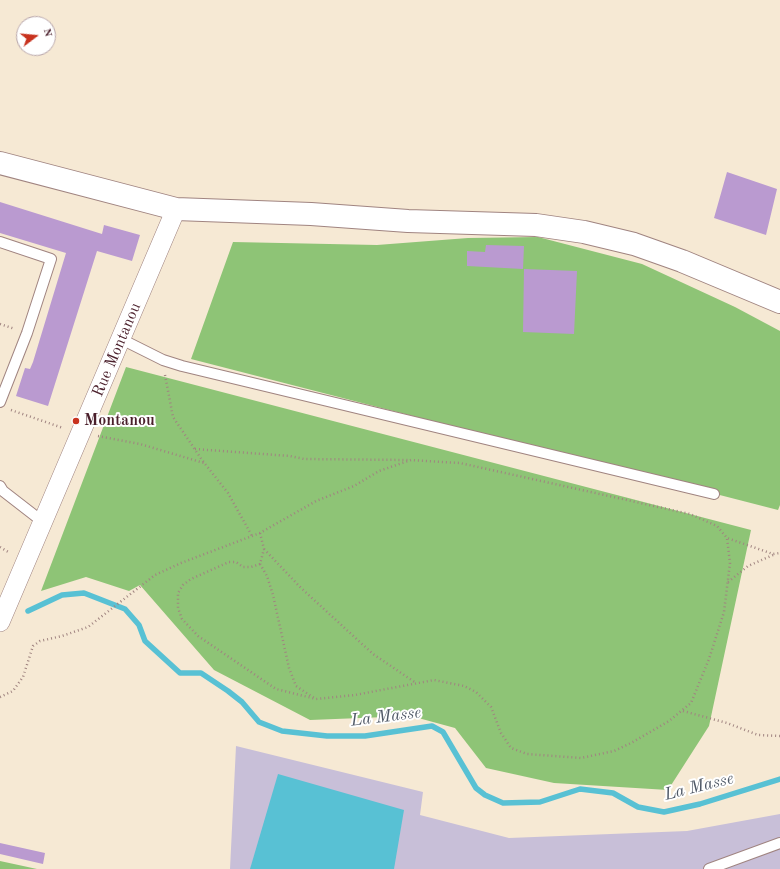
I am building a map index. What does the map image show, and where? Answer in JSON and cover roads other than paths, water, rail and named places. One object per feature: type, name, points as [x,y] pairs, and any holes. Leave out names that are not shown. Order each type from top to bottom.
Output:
[{"type":"street","points":[[0,163],[176,210],[311,214],[408,221],[536,225],[584,232],[634,244],[682,260],[780,302]]},
{"type":"street","name":"Rue Montanou","points":[[0,622],[176,210]]},
{"type":"lane","points":[[0,242],[51,259],[4,406]]},
{"type":"lane","points":[[121,339],[163,360],[714,494]]},
{"type":"lane","points":[[0,486],[3,491],[43,522]]},
{"type":"lane","points":[[709,869],[780,843]]},
{"type":"water","points":[[278,774],[404,810],[394,869],[250,869]]},
{"type":"waterway","name":"La Masse","points":[[28,611],[62,595],[84,593],[125,609],[139,625],[145,641],[180,673],[201,673],[242,702],[259,722],[282,731],[327,736],[365,736],[432,726],[443,732],[476,788],[485,795],[503,803],[540,802],[580,789],[613,793],[638,807],[664,812],[700,804],[780,779]]},
{"type":"place","name":"Montanou","points":[[76,421]]}]
